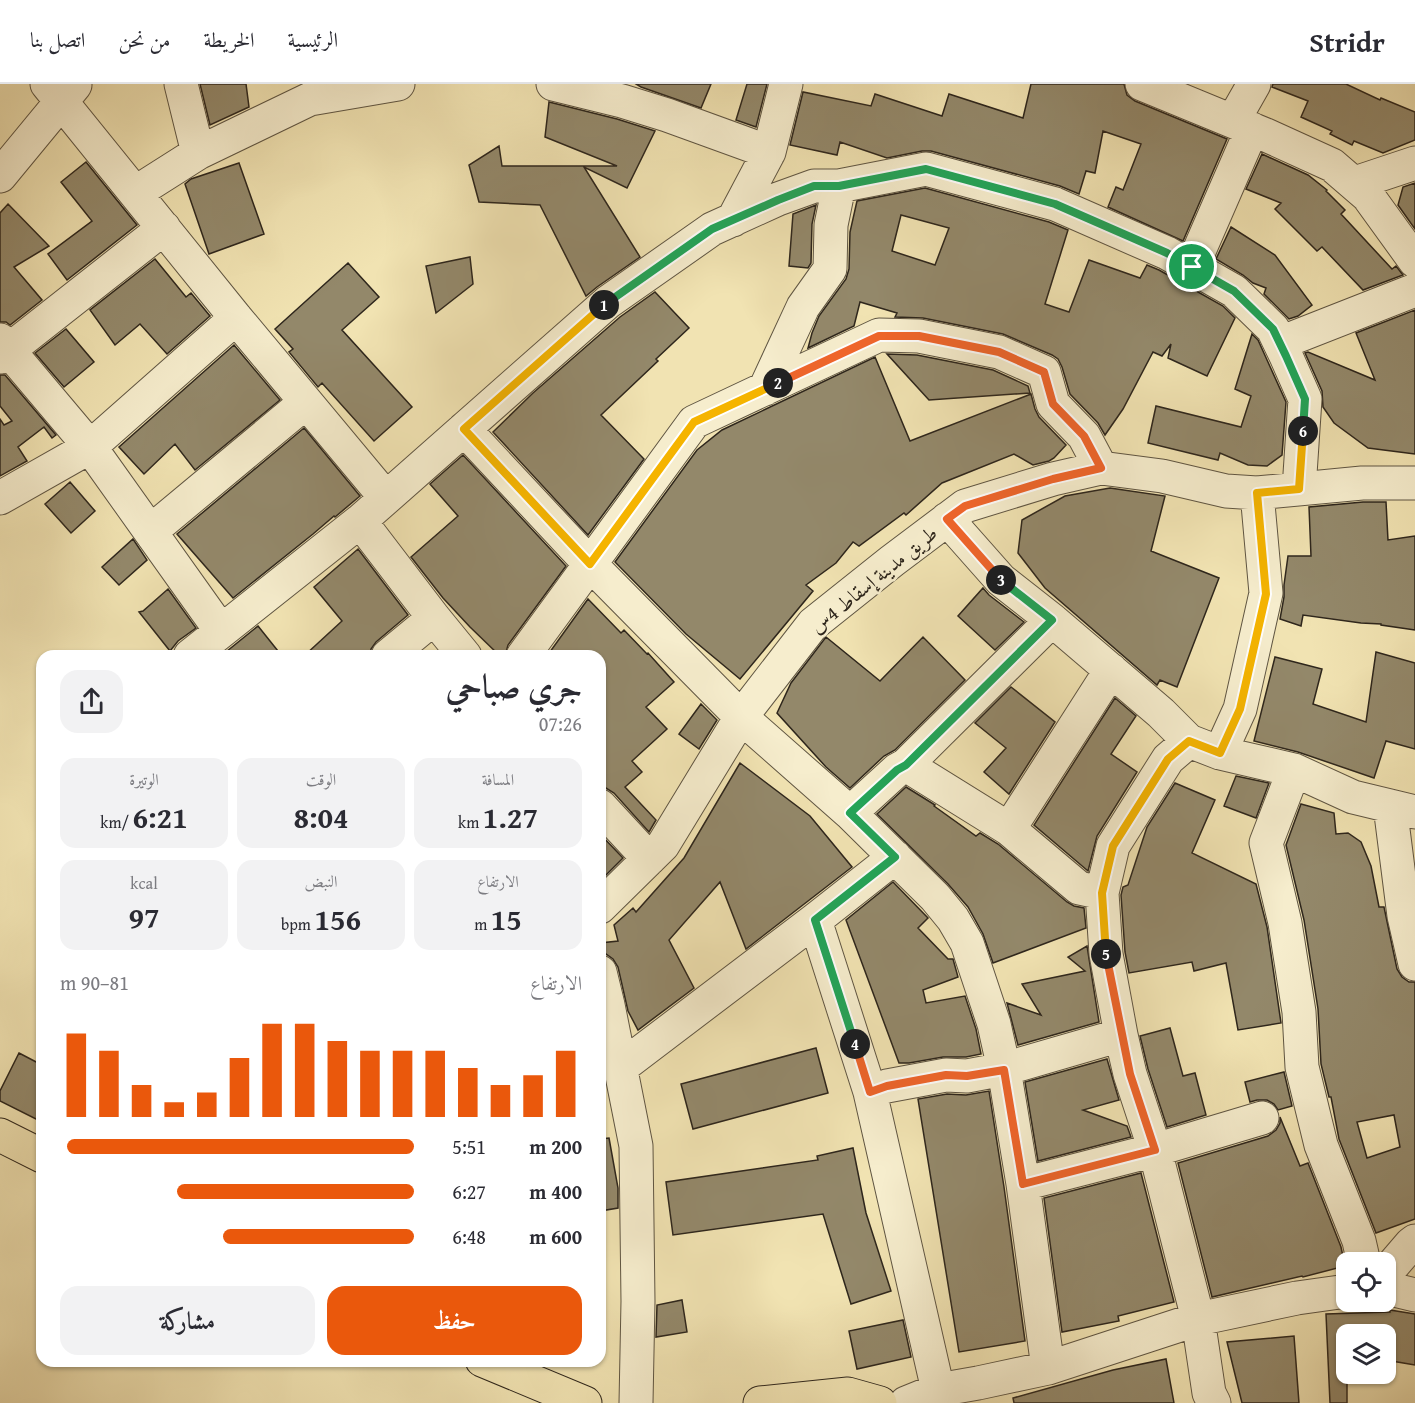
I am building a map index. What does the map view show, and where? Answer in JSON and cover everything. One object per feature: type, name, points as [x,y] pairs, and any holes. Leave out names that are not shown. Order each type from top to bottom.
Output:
[{"type":"main road","points":[[0,1136],[36,1153]]},
{"type":"main road","points":[[499,1367],[585,1403]]},
{"type":"main road","points":[[760,1403],[848,1394],[880,1403]]},
{"type":"street","points":[[181,84],[198,153]]},
{"type":"street","points":[[135,193],[198,153],[309,91],[399,84]]},
{"type":"street","points":[[553,84],[633,105],[769,152]]},
{"type":"street","points":[[733,220],[769,152],[786,84]]},
{"type":"street","points":[[1142,84],[1243,125],[1332,165],[1368,196],[1415,261]]},
{"type":"street","points":[[1192,267],[1243,125],[1254,84]]},
{"type":"street","points":[[0,176],[62,90],[135,193],[386,498]]},
{"type":"street","points":[[1355,183],[1415,163]]},
{"type":"street","points":[[197,650],[360,522],[608,302],[712,229],[814,186],[839,186],[926,169],[1055,204],[1167,253],[1234,291],[1273,329],[1305,399],[1299,489]]},
{"type":"street","points":[[765,389],[803,307],[830,269],[831,225],[839,186]]},
{"type":"street","points":[[164,228],[3,349],[90,447],[221,631]]},
{"type":"street","points":[[1280,343],[1415,290]]},
{"type":"street","points":[[0,498],[90,447],[236,318]]},
{"type":"street","points":[[527,650],[694,422],[879,336],[919,336],[999,352],[1044,372],[1053,404],[1084,436],[1101,468]]},
{"type":"street","points":[[151,531],[306,402]]},
{"type":"street","points":[[464,429],[590,564],[741,717],[850,813],[935,897],[968,943],[994,1024],[1004,1070],[1023,1184],[1048,1368]]},
{"type":"street","name":"طريق مدينة إسقاط 4س","points":[[606,901],[663,845],[741,717],[813,624],[965,506],[1053,479],[1101,468],[1162,476],[1226,491],[1257,493],[1362,483],[1415,483]]},
{"type":"street","points":[[1220,753],[1240,709],[1266,594],[1257,493]]},
{"type":"street","points":[[947,519],[1001,580],[1052,620],[1161,713],[1189,741],[1220,753],[1294,770],[1353,797],[1402,809],[1404,916],[1415,964]]},
{"type":"street","points":[[360,522],[460,650]]},
{"type":"street","points":[[395,650],[434,618]]},
{"type":"street","points":[[850,813],[897,770],[906,765],[1052,620]]},
{"type":"street","points":[[1009,829],[1110,670]]},
{"type":"street","points":[[1189,741],[1168,759],[1113,846],[1102,893],[1106,954],[1121,1035],[1130,1074],[1155,1150],[1198,1319],[1209,1393],[1214,1403]]},
{"type":"street","points":[[906,765],[1009,829],[1079,888],[1102,893]]},
{"type":"street","points":[[1294,770],[1266,843],[1285,923],[1297,1001],[1302,1067],[1321,1145],[1362,1252]]},
{"type":"street","points":[[606,812],[649,859]]},
{"type":"street","points":[[620,1068],[895,857]]},
{"type":"street","points":[[815,920],[870,1092],[938,1390]]},
{"type":"street","points":[[606,997],[636,1146],[638,1301],[636,1403]]},
{"type":"street","points":[[870,1092],[887,1086],[946,1075],[967,1076],[1004,1070],[1121,1035]]},
{"type":"street","points":[[1023,1184],[1155,1150],[1262,1119]]},
{"type":"street","points":[[1396,1262],[1415,1241]]},
{"type":"street","points":[[1396,1290],[1415,1295]]},
{"type":"street","points":[[906,1403],[938,1390],[1048,1368],[1198,1319],[1298,1298],[1336,1293]]},
{"type":"street","points":[[997,1403],[1048,1368]]},
{"type":"building","points":[[200,84],[246,84],[249,107],[210,125]]},
{"type":"building","points":[[636,84],[711,84],[701,108]]},
{"type":"building","points":[[747,84],[767,84],[756,127],[736,120]]},
{"type":"building","points":[[1031,84],[1124,84],[1127,95],[1135,101],[1227,139],[1183,241],[1108,207],[1116,187],[1123,190],[1141,144],[1103,131],[1095,173],[1086,171],[1079,194],[1060,186],[931,151],[887,158],[840,142],[837,155],[790,145],[803,92],[871,106],[875,94],[942,116],[949,94],[1023,118]]},
{"type":"building","points":[[1273,84],[1346,84],[1380,100],[1381,98],[1415,112],[1415,140],[1383,153],[1354,141],[1352,145],[1330,134],[1332,131],[1301,117],[1308,101],[1272,87]]},
{"type":"building","points":[[549,102],[655,131],[627,188],[584,167],[640,257],[586,296],[540,205],[479,202],[469,165],[499,146],[502,166],[617,166],[545,137]]},
{"type":"building","points":[[1262,154],[1308,175],[1327,190],[1345,210],[1341,214],[1392,269],[1396,266],[1403,275],[1363,290],[1322,247],[1317,251],[1275,209],[1281,203],[1246,189]]},
{"type":"building","points":[[86,162],[137,225],[67,280],[48,254],[92,221],[61,182]]},
{"type":"building","points":[[239,163],[264,234],[209,254],[185,184],[191,179]]},
{"type":"building","points":[[1415,183],[1415,229],[1398,205],[1403,187]]},
{"type":"building","points":[[925,188],[1049,222],[1068,230],[1045,304],[1069,312],[1089,260],[1140,278],[1147,265],[1223,306],[1235,318],[1207,376],[1168,358],[1171,344],[1162,356],[1153,352],[1123,409],[1105,435],[1098,423],[1070,394],[1058,359],[1003,334],[923,318],[895,317],[897,313],[860,302],[854,326],[808,348],[819,316],[846,279],[849,269],[850,232],[857,201]],"holes":[[[901,215],[949,228],[935,265],[892,251]]]},
{"type":"building","points":[[8,204],[49,246],[14,267],[42,300],[10,325],[0,322],[0,213]]},
{"type":"building","points":[[816,205],[812,224],[811,263],[808,268],[789,266],[793,214]]},
{"type":"building","points":[[1231,227],[1275,255],[1312,305],[1298,316],[1289,319],[1264,294],[1266,288],[1253,283],[1216,259]]},
{"type":"building","points":[[470,257],[473,284],[436,313],[426,266]]},
{"type":"building","points":[[155,259],[186,297],[191,293],[210,316],[167,354],[140,324],[115,345],[90,310]]},
{"type":"building","points":[[348,263],[379,297],[342,330],[412,407],[374,441],[322,383],[318,387],[289,352],[293,349],[275,329]]},
{"type":"building","points":[[655,292],[689,328],[601,415],[644,459],[588,535],[493,432],[533,393],[620,317]]},
{"type":"building","points":[[1415,310],[1415,454],[1368,448],[1334,423],[1323,407],[1322,391],[1305,353],[1308,352],[1375,380],[1356,333]]},
{"type":"building","points":[[66,329],[94,362],[64,387],[35,353]]},
{"type":"building","points":[[1252,334],[1258,340],[1286,402],[1282,455],[1267,466],[1248,465],[1220,453],[1218,460],[1148,443],[1156,406],[1241,427],[1251,396],[1235,389]]},
{"type":"building","points":[[234,345],[280,400],[195,470],[175,444],[144,474],[119,447]]},
{"type":"building","points":[[887,354],[917,355],[993,370],[1028,386],[1030,393],[929,400]]},
{"type":"building","points":[[875,357],[910,441],[1031,394],[1039,417],[1066,445],[1049,461],[1033,465],[1014,454],[942,483],[906,515],[904,513],[859,546],[853,542],[836,563],[806,585],[813,591],[740,679],[686,634],[615,562],[697,450],[722,430]]},
{"type":"building","points":[[0,375],[5,375],[56,435],[52,438],[44,427],[18,447],[27,461],[0,476],[0,419],[4,425],[12,421],[0,406]]},
{"type":"building","points":[[304,428],[360,496],[233,598],[177,534]]},
{"type":"building","points":[[463,455],[566,566],[507,650],[494,650],[470,627],[443,598],[411,557],[458,516],[430,484]]},
{"type":"building","points":[[70,482],[95,511],[71,533],[45,504]]},
{"type":"building","points":[[1110,488],[1165,496],[1151,551],[1219,578],[1177,687],[1160,680],[1157,685],[1045,588],[1018,553],[1022,520],[1065,496]]},
{"type":"building","points":[[1386,502],[1388,540],[1415,536],[1415,630],[1303,615],[1301,626],[1280,619],[1288,556],[1311,556],[1309,507]]},
{"type":"building","points":[[133,539],[147,560],[119,585],[102,567]]},
{"type":"building","points":[[358,549],[408,615],[376,642],[371,650],[311,650],[342,621],[314,587]]},
{"type":"building","points":[[983,588],[1024,622],[995,650],[958,616]]},
{"type":"building","points":[[168,589],[196,628],[169,650],[139,612]]},
{"type":"building","points":[[588,599],[621,633],[624,630],[648,653],[674,682],[646,707],[667,729],[632,761],[642,772],[625,787],[656,820],[649,832],[614,793],[606,788],[606,650],[551,650]]},
{"type":"building","points":[[258,626],[277,650],[228,650]]},
{"type":"building","points":[[826,637],[880,681],[923,637],[965,680],[895,750],[884,756],[850,788],[826,767],[777,713],[791,683]]},
{"type":"building","points":[[1376,652],[1415,663],[1415,749],[1386,741],[1374,778],[1298,752],[1254,741],[1275,657],[1322,669],[1313,704],[1366,722]]},
{"type":"building","points":[[1011,687],[1055,722],[1009,794],[984,772],[1006,748],[975,723]]},
{"type":"building","points":[[1115,698],[1136,716],[1111,754],[1137,772],[1097,836],[1088,871],[1034,825]]},
{"type":"building","points":[[701,704],[717,720],[699,749],[679,734]]},
{"type":"building","points":[[740,763],[810,816],[852,867],[746,949],[720,882],[669,940],[694,988],[638,1030],[628,1011],[618,967],[606,954],[606,942],[618,941],[614,925],[633,908],[636,912],[684,858]]},
{"type":"building","points":[[1236,776],[1269,783],[1256,818],[1224,806]]},
{"type":"building","points":[[1175,783],[1215,800],[1192,853],[1256,884],[1267,927],[1281,1023],[1238,1030],[1226,963],[1194,971],[1192,962],[1129,973],[1125,952],[1121,895],[1123,887],[1128,885],[1147,827]]},
{"type":"building","points":[[906,787],[935,805],[976,836],[980,833],[998,844],[1067,902],[1084,908],[1086,928],[993,963],[983,934],[968,907],[877,814]]},
{"type":"building","points":[[1301,804],[1334,813],[1336,834],[1348,833],[1361,842],[1371,866],[1379,907],[1384,907],[1397,969],[1402,977],[1409,982],[1415,982],[1415,1219],[1376,1233],[1339,1139],[1331,1097],[1329,1097],[1321,1064],[1318,1009],[1304,920],[1286,845]],"holes":[[[1394,1115],[1400,1147],[1367,1158],[1357,1122]]]},
{"type":"building","points":[[606,840],[623,858],[606,875]]},
{"type":"building","points":[[893,882],[928,918],[918,928],[948,959],[953,959],[958,977],[923,990],[926,1003],[965,996],[976,1029],[981,1054],[899,1063],[846,920]]},
{"type":"building","points":[[1087,946],[1099,1022],[1018,1045],[1007,1003],[1041,1015],[1022,984],[1085,971],[1068,957]]},
{"type":"building","points":[[1170,1028],[1183,1076],[1195,1073],[1206,1115],[1167,1127],[1140,1036]]},
{"type":"building","points":[[816,1048],[828,1093],[693,1129],[681,1084]]},
{"type":"building","points":[[19,1053],[36,1062],[36,1119],[0,1101],[0,1091]]},
{"type":"building","points":[[1107,1059],[1119,1100],[1083,1110],[1127,1126],[1131,1137],[1038,1161],[1025,1082]]},
{"type":"building","points":[[1284,1072],[1292,1106],[1278,1110],[1267,1100],[1250,1102],[1245,1082]]},
{"type":"building","points":[[989,1091],[1025,1341],[959,1352],[918,1099]]},
{"type":"building","points":[[1280,1117],[1300,1166],[1308,1163],[1341,1247],[1342,1252],[1336,1252],[1336,1268],[1212,1297],[1178,1163],[1268,1136],[1276,1130]]},
{"type":"building","points":[[606,1138],[609,1138],[618,1188],[618,1208],[606,1210]]},
{"type":"building","points":[[853,1148],[866,1213],[891,1291],[851,1304],[823,1214],[673,1235],[666,1182],[818,1160],[817,1156]]},
{"type":"building","points":[[1141,1173],[1174,1302],[1118,1316],[1119,1321],[1062,1332],[1044,1198]]},
{"type":"building","points":[[682,1300],[687,1332],[656,1337],[657,1305]]},
{"type":"building","points":[[1396,1311],[1415,1314],[1415,1365],[1396,1362],[1396,1324],[1336,1324],[1336,1384],[1347,1384],[1347,1403],[1330,1403],[1326,1314]]},
{"type":"building","points":[[903,1320],[911,1357],[857,1369],[849,1331]]},
{"type":"building","points":[[1294,1336],[1299,1403],[1242,1403],[1227,1342]]},
{"type":"building","points":[[1166,1359],[1174,1403],[1014,1403],[1013,1398],[1113,1370]]},
{"type":"route","points":[[926,169],[1055,204],[1167,253],[1192,267],[1234,291],[1273,329],[1305,399],[1299,489],[1257,493],[1266,594],[1240,709],[1220,753],[1189,741],[1168,759],[1113,846],[1102,893],[1106,954],[1121,1035],[1130,1074],[1155,1150],[1023,1184],[1004,1070],[967,1076],[946,1075],[887,1086],[870,1092],[815,920],[895,857],[850,813],[897,770],[906,765],[1052,620],[1001,580],[947,519],[965,506],[1053,479],[1101,468],[1084,436],[1053,404],[1044,372],[999,352],[919,336],[879,336],[694,422],[590,564],[464,429],[608,302],[712,229],[814,186],[839,186],[926,169]]}]
